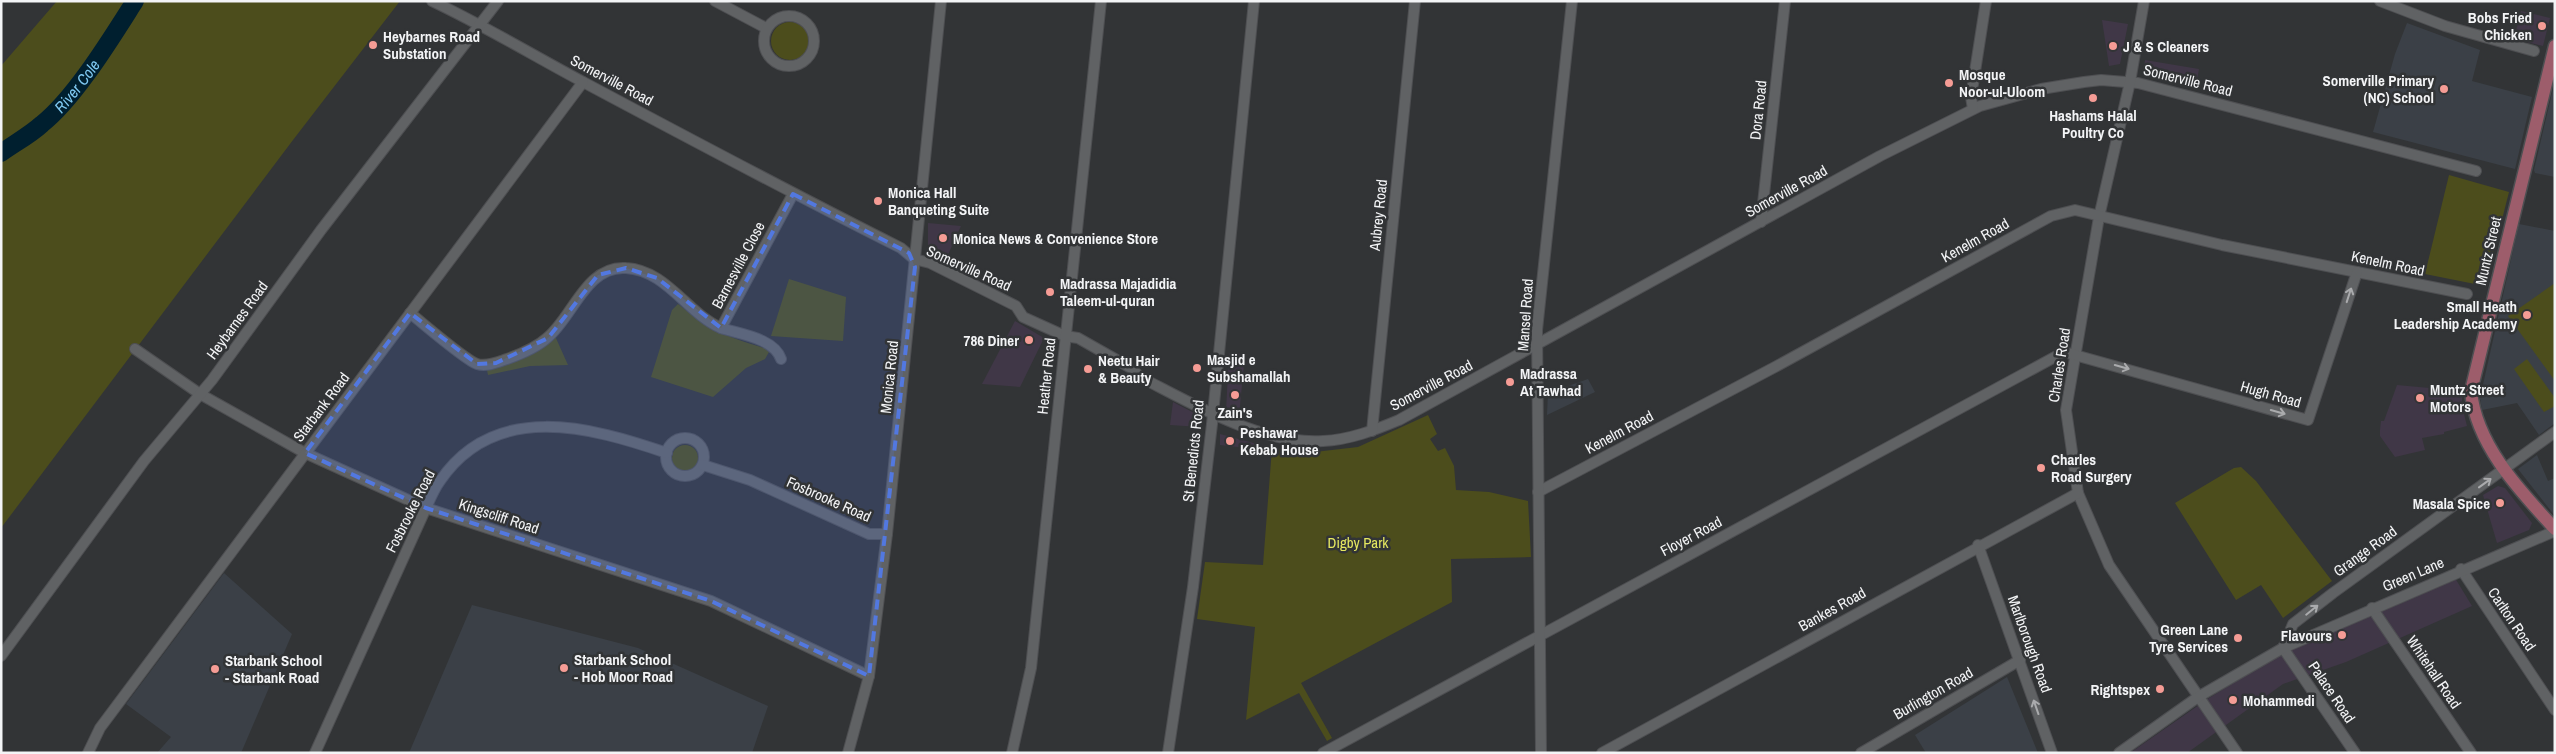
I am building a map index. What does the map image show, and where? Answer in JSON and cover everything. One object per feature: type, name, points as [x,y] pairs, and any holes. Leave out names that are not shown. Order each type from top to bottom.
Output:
[{"type":"main road","name":"Muntz Street","points":[[2555,46],[2471,392],[2476,420],[2504,469],[2555,530]]},
{"type":"street","name":"Somerville Road","points":[[432,1],[481,24],[583,82],[793,194],[901,248],[914,259],[930,263],[1016,306],[1023,317],[1065,336],[1078,338],[1131,368],[1140,377],[1213,414],[1259,431],[1296,439],[1322,441],[1372,431],[1399,420],[1880,156],[1973,109],[2041,89],[2101,80],[2130,82],[2265,115],[2476,171]]},
{"type":"street","name":"Heybarnes Road","points":[[1,656],[144,461],[200,394],[326,222],[498,1]]},
{"type":"street","points":[[715,1],[766,28]]},
{"type":"street","name":"Monica Road","points":[[848,753],[870,676],[887,534],[941,1]]},
{"type":"street","name":"Heather Road","points":[[1012,753],[1031,668],[1100,1]]},
{"type":"street","name":"St Benedicts Road","points":[[1168,753],[1193,587],[1213,414],[1254,1]]},
{"type":"street","name":"Aubrey Road","points":[[1372,431],[1415,1]]},
{"type":"street","name":"Mansel Road","points":[[1541,753],[1537,345],[1572,1]]},
{"type":"street","name":"Dora Road","points":[[1761,222],[1785,1]]},
{"type":"street","points":[[1973,109],[1971,97],[1986,1]]},
{"type":"street","name":"Charles Road","points":[[2144,1],[2130,82],[2099,217],[2066,410],[2078,493],[2109,565],[2237,753]]},
{"type":"street","points":[[2380,1],[2445,26],[2534,52]]},
{"type":"street","points":[[783,16],[793,16],[803,20],[810,28],[814,37],[813,48],[808,57],[799,63],[789,66],[779,64],[770,58],[765,49],[763,38],[766,28],[773,20],[783,16]]},
{"type":"street","name":"Starbank Road","points":[[88,753],[100,728],[583,82]]},
{"type":"street","name":"Barnesville Close","points":[[410,313],[477,364],[496,363],[534,347],[548,338],[598,275],[614,269],[626,268],[657,278],[710,323],[721,328],[793,194]]},
{"type":"street","name":"Kenelm Road","points":[[1538,492],[1775,367],[2051,216],[2075,210],[2099,217],[2467,294]]},
{"type":"street","name":"Hugh Road","points":[[2075,354],[2308,420],[2357,272]]},
{"type":"street","points":[[721,328],[770,344],[778,351],[781,359]]},
{"type":"street","name":"Kingscliff Road","points":[[135,349],[200,394],[305,453],[426,508],[711,601],[870,676]]},
{"type":"street","name":"Floyer Road","points":[[1323,753],[2064,352],[2075,354]]},
{"type":"street","name":"Fosbrooke Road","points":[[314,753],[426,508],[440,481],[459,458],[483,442],[516,429],[533,426],[569,427],[624,438],[667,453]]},
{"type":"street","name":"Grange Road","points":[[2283,648],[2293,624],[2332,593],[2555,432]]},
{"type":"street","points":[[677,440],[694,440],[702,448],[703,465],[693,474],[679,475],[669,467],[667,453],[672,443],[677,440]]},
{"type":"street","name":"Fosbrooke Road","points":[[703,465],[750,480],[869,534],[887,534]]},
{"type":"street","name":"Bankes Road","points":[[1602,753],[1978,545],[2078,493]]},
{"type":"street","name":"Green Lane","points":[[2283,648],[2461,569],[2555,530]]},
{"type":"street","name":"Marlborough Road","points":[[1978,545],[2052,753]]},
{"type":"street","name":"Carlton Road","points":[[2461,569],[2555,710]]},
{"type":"street","name":"Whitehall Road","points":[[2372,608],[2471,753]]},
{"type":"street","points":[[2122,752],[2198,697],[2283,648]]},
{"type":"street","name":"Palace Road","points":[[2283,648],[2355,753]]},
{"type":"street","name":"Burlington Road","points":[[1861,753],[2020,660]]},
{"type":"highlighted area","points":[[793,194],[909,253],[915,267],[869,676],[711,601],[426,508],[305,453],[410,313],[477,364],[496,363],[548,338],[598,275],[626,268],[657,278],[721,328]]},
{"type":"shaded area","points":[[2521,11],[2550,18],[2543,46],[2514,39]]},
{"type":"shaded area","points":[[2102,20],[2128,24],[2120,64],[2109,66]]},
{"type":"shaded area","name":"Somerville Primary (NC) School","points":[[2407,23],[2480,50],[2472,81],[2532,97],[2515,169],[2373,132],[2395,54]]},
{"type":"shaded area","points":[[2145,60],[2199,69],[2196,85],[2143,75]]},
{"type":"shaded area","points":[[2555,80],[2555,177],[2535,173],[2534,170]]},
{"type":"shaded area","points":[[928,223],[961,226],[947,257],[928,246]]},
{"type":"shaded area","name":"Small Heath Leadership Academy","points":[[2519,224],[2555,231],[2555,423],[2539,435],[2517,403],[2482,410],[2480,398]]},
{"type":"shaded area","points":[[1015,321],[1044,338],[1020,387],[982,384]]},
{"type":"shaded area","points":[[1229,353],[1245,354],[1239,416],[1226,411]]},
{"type":"shaded area","points":[[1588,379],[1595,392],[1547,415],[1548,393]]},
{"type":"shaded area","points":[[2397,385],[2462,391],[2462,406],[2467,426],[2444,432],[2444,434],[2422,438],[2425,450],[2395,457],[2380,436],[2380,430],[2381,421],[2384,421]]},
{"type":"shaded area","points":[[1173,402],[1202,417],[1200,427],[1170,425]]},
{"type":"shaded area","points":[[1220,434],[1272,448],[1272,457],[1256,449],[1220,445]]},
{"type":"shaded area","points":[[2537,455],[2548,481],[2555,478],[2555,516],[2518,469]]},
{"type":"shaded area","points":[[2498,486],[2505,488],[2532,523],[2529,530],[2497,543],[2483,495]]},
{"type":"shaded area","name":"Starbank School - Starbank Road","points":[[224,573],[292,634],[241,753],[157,753],[171,737],[126,704]]},
{"type":"shaded area","points":[[2455,578],[2472,606],[2346,662],[2283,684],[2187,753],[2130,753],[2209,698],[2297,644]]},
{"type":"shaded area","name":"Starbank School - Hob Moor Road","points":[[472,605],[638,648],[768,706],[752,753],[409,753]]},
{"type":"shaded area","points":[[2007,677],[2038,753],[1926,753],[1915,735]]},
{"type":"green space","points":[[57,1],[400,1],[1,528],[1,66]]},
{"type":"green space","points":[[790,22],[797,23],[803,28],[808,34],[808,48],[803,54],[797,59],[790,60],[783,59],[777,54],[772,48],[771,41],[772,34],[777,28],[783,23]]},
{"type":"green space","points":[[2449,175],[2509,192],[2485,286],[2425,274]]},
{"type":"green space","points":[[789,279],[846,297],[843,341],[771,336]]},
{"type":"green space","points":[[2555,283],[2555,381],[2508,316]]},
{"type":"green space","points":[[678,304],[718,331],[738,340],[764,348],[769,352],[765,359],[746,368],[713,397],[651,377],[672,310]]},
{"type":"green space","points":[[555,336],[568,365],[530,366],[488,375],[487,370],[522,358]]},
{"type":"green space","points":[[2527,359],[2555,398],[2555,406],[2544,412],[2514,369]]},
{"type":"green space","name":"Digby Park","points":[[1428,415],[1437,434],[1430,439],[1438,451],[1445,448],[1454,466],[1456,490],[1489,492],[1528,501],[1531,557],[1451,559],[1452,602],[1301,683],[1332,738],[1327,741],[1299,693],[1246,720],[1255,627],[1197,619],[1205,562],[1263,565],[1272,448],[1306,453],[1358,447]]},
{"type":"green space","points":[[685,445],[694,449],[698,458],[694,467],[685,471],[676,467],[672,458],[676,449]]},
{"type":"green space","points":[[2241,467],[2256,481],[2332,581],[2283,618],[2261,585],[2236,600],[2175,503],[2234,468]]},
{"type":"waterway","name":"River Cole","points":[[1,153],[55,113],[80,83],[135,1]]},
{"type":"place","name":"Bobs Fried Chicken","points":[[2542,26]]},
{"type":"place","name":"Heybarnes Road Substation","points":[[373,45]]},
{"type":"place","name":"J & S Cleaners","points":[[2113,46]]},
{"type":"place","name":"Mosque Noor-ul-Uloom","points":[[1949,83]]},
{"type":"place","name":"Somerville Primary (NC) School","points":[[2444,89]]},
{"type":"place","name":"Hashams Halal Poultry Co","points":[[2093,98]]},
{"type":"place","name":"Monica Hall Banqueting Suite","points":[[878,201]]},
{"type":"place","name":"Monica News & Convenience Store","points":[[943,238]]},
{"type":"place","name":"Madrassa Majadidia Taleem-ul-quran","points":[[1050,292]]},
{"type":"place","name":"Small Heath Leadership Academy","points":[[2527,315]]},
{"type":"place","name":"786 Diner","points":[[1029,340]]},
{"type":"place","name":"Masjid e Subshamallah","points":[[1197,368]]},
{"type":"place","name":"Neetu Hair & Beauty","points":[[1088,369]]},
{"type":"place","name":"Madrassa At Tawhad","points":[[1510,382]]},
{"type":"place","name":"Zain's","points":[[1235,395]]},
{"type":"place","name":"Muntz Street Motors","points":[[2420,398]]},
{"type":"place","name":"Peshawar Kebab House","points":[[1230,441]]},
{"type":"place","name":"Charles Road Surgery","points":[[2041,468]]},
{"type":"place","name":"Masala Spice","points":[[2500,503]]},
{"type":"place","name":"Flavours","points":[[2342,635]]},
{"type":"place","name":"Green Lane Tyre Services","points":[[2238,638]]},
{"type":"place","name":"Starbank School - Hob Moor Road","points":[[564,668]]},
{"type":"place","name":"Starbank School - Starbank Road","points":[[215,669]]},
{"type":"place","name":"Rightspex","points":[[2160,689]]},
{"type":"place","name":"Mohammedi","points":[[2233,700]]}]
